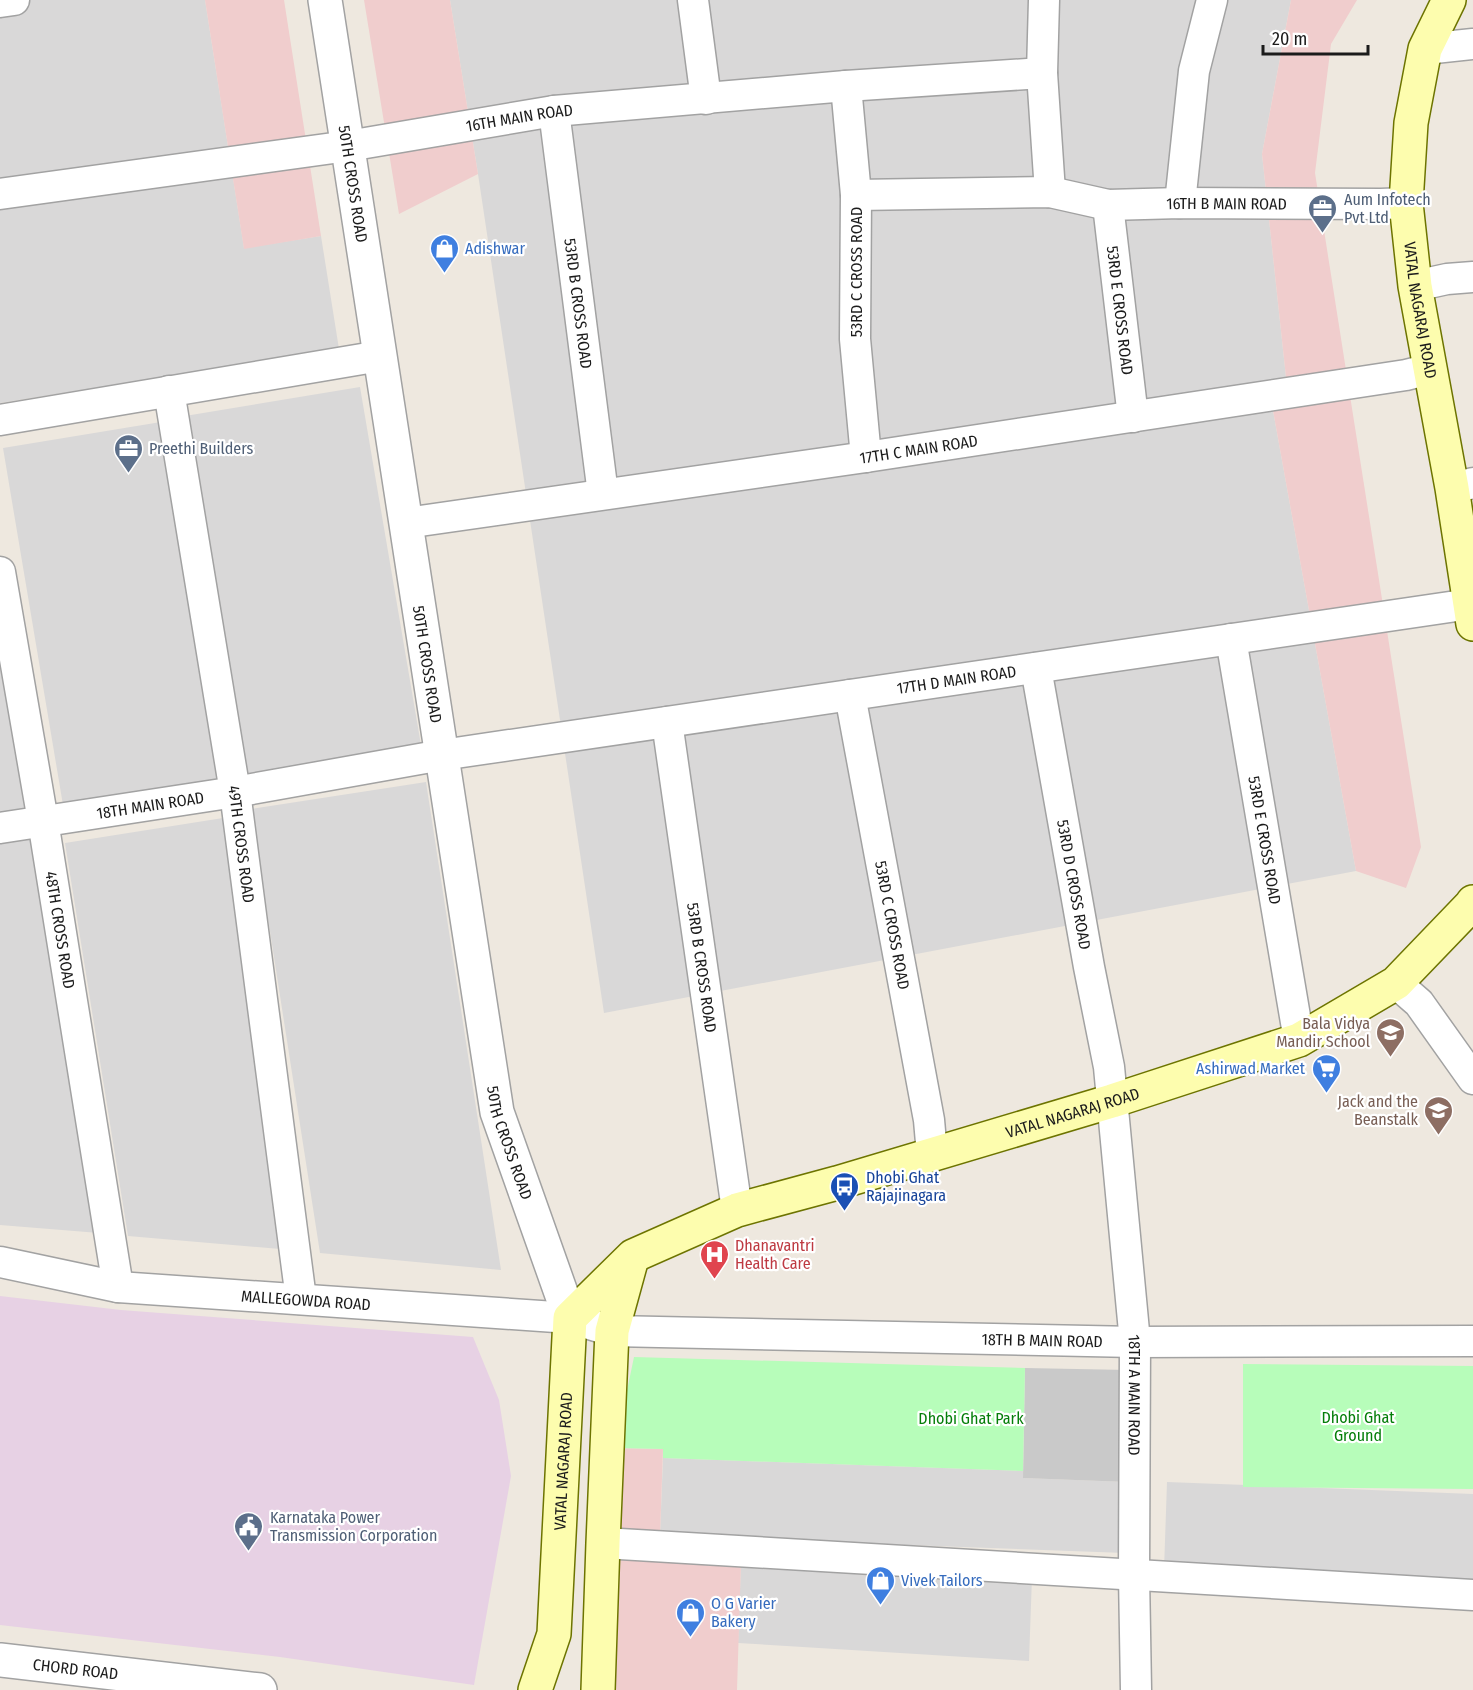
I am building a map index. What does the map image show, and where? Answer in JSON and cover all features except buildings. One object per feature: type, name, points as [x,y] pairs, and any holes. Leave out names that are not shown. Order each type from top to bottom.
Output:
[{"type":"main road","name":"VATAL NAGARAJ ROAD","points":[[1449,0],[1425,49],[1411,123],[1406,203],[1415,286],[1430,369],[1463,485],[1472,614]]},
{"type":"main road","name":"VATAL NAGARAJ ROAD","points":[[535,1690],[554,1634],[570,1318],[633,1256],[737,1210],[837,1184],[1112,1101],[1299,1040],[1396,983],[1472,904]]},
{"type":"main road","points":[[598,1690],[612,1331],[633,1256]]},
{"type":"street","points":[[0,2],[14,0]]},
{"type":"street","name":"50TH CROSS ROAD","points":[[326,0],[497,1112],[570,1318]]},
{"type":"street","points":[[693,0],[706,99]]},
{"type":"street","points":[[1044,0],[1042,73],[1050,192]]},
{"type":"street","points":[[1180,203],[1194,71],[1212,0]]},
{"type":"street","points":[[1425,49],[1473,44]]},
{"type":"street","name":"16TH MAIN ROAD","points":[[0,194],[348,146],[554,111],[846,86],[1042,73]]},
{"type":"street","name":"53RD C CROSS ROAD","points":[[846,86],[855,195],[855,339],[866,457]]},
{"type":"street","name":"53RD B CROSS ROAD","points":[[554,111],[603,494]]},
{"type":"street","name":"16TH B MAIN ROAD","points":[[855,195],[1050,192],[1108,205],[1406,203]]},
{"type":"street","name":"53RD E CROSS ROAD","points":[[1108,205],[1133,417]]},
{"type":"street","points":[[1415,286],[1447,279],[1473,277]]},
{"type":"street","points":[[0,420],[380,356]]},
{"type":"street","name":"17TH C MAIN ROAD","points":[[406,523],[1133,417],[1406,375],[1430,369]]},
{"type":"street","name":"49TH CROSS ROAD","points":[[169,391],[235,792],[301,1299]]},
{"type":"street","name":"48TH CROSS ROAD","points":[[0,572],[43,821],[118,1287]]},
{"type":"street","name":"17TH D MAIN ROAD","points":[[442,755],[1231,639],[1472,614]]},
{"type":"street","name":"53RD E CROSS ROAD","points":[[1231,639],[1299,1040]]},
{"type":"street","name":"53RD D CROSS ROAD","points":[[1036,668],[1109,1067],[1112,1101]]},
{"type":"street","name":"53RD C CROSS ROAD","points":[[850,695],[929,1120],[932,1154]]},
{"type":"street","name":"53RD B CROSS ROAD","points":[[667,722],[737,1210]]},
{"type":"street","name":"18TH MAIN ROAD","points":[[0,828],[235,792],[442,755]]},
{"type":"street","points":[[1396,983],[1419,1003],[1473,1079]]},
{"type":"street","name":"18TH A MAIN ROAD","points":[[1112,1101],[1135,1342],[1136,1690]]},
{"type":"street","name":"MALLEGOWDA ROAD","points":[[0,1262],[118,1287],[570,1318],[612,1331]]},
{"type":"street","name":"18TH B MAIN ROAD","points":[[612,1331],[1135,1342],[1473,1341]]},
{"type":"street","points":[[603,1543],[1473,1595]]},
{"type":"street","name":"CHORD ROAD","points":[[0,1660],[260,1690]]},
{"type":"shaded area","points":[[0,0],[205,0],[244,248],[321,236],[339,349],[0,403]]},
{"type":"shaded area","points":[[205,0],[284,0],[321,236],[244,249]]},
{"type":"shaded area","points":[[364,0],[450,0],[478,174],[399,214]]},
{"type":"shaded area","points":[[450,0],[1291,0],[1262,154],[1288,396],[1272,405],[1356,871],[604,1013]]},
{"type":"shaded area","points":[[1291,0],[1357,0],[1331,44],[1315,173],[1421,847],[1406,888],[1356,871],[1272,405],[1288,396],[1262,154]]},
{"type":"shaded area","points":[[360,387],[422,751],[246,780],[185,416]]},
{"type":"shaded area","points":[[167,421],[228,783],[64,811],[3,448]]},
{"type":"shaded area","points":[[0,631],[30,812],[0,817]]},
{"type":"shaded area","points":[[426,782],[501,1270],[320,1253],[251,809]]},
{"type":"shaded area","points":[[223,818],[292,1250],[128,1236],[65,843]]},
{"type":"shaded area","points":[[38,838],[99,1233],[0,1225],[0,844]]},
{"type":"shaded area","name":"Karnataka Power Transmission Corporation","points":[[0,1296],[121,1310],[473,1337],[499,1400],[511,1476],[474,1685],[280,1657],[0,1625]]},
{"type":"shaded area","points":[[1025,1368],[1128,1370],[1128,1482],[1023,1478]]},
{"type":"shaded area","points":[[615,1448],[663,1449],[660,1536],[612,1533]]},
{"type":"shaded area","points":[[663,1458],[1023,1471],[1023,1478],[1128,1482],[1125,1553],[660,1536]]},
{"type":"shaded area","points":[[1167,1482],[1473,1494],[1473,1582],[1164,1570]]},
{"type":"shaded area","points":[[618,1558],[741,1563],[737,1690],[613,1690]]},
{"type":"shaded area","points":[[741,1563],[1032,1577],[1029,1661],[738,1643]]},
{"type":"green space","name":"Dhobi Ghat Park","points":[[634,1357],[1025,1368],[1023,1471],[663,1458],[663,1449],[615,1448]]},
{"type":"green space","name":"Dhobi Ghat Ground","points":[[1243,1364],[1473,1366],[1473,1489],[1243,1487]]},
{"type":"place","name":"Aum Infotech Pvt Ltd","points":[[1323,234]]},
{"type":"place","name":"Adishwar","points":[[444,274]]},
{"type":"place","name":"Preethi Builders","points":[[128,474]]},
{"type":"place","name":"Bala Vidya Mandir School","points":[[1391,1058]]},
{"type":"place","name":"Ashirwad Market","points":[[1326,1094]]},
{"type":"place","name":"Jack and the Beanstalk","points":[[1439,1136]]},
{"type":"place","name":"Dhobi Ghat Rajajinagara","points":[[845,1212]]},
{"type":"place","name":"Dhanavantri Health Care","points":[[714,1280]]},
{"type":"place","name":"Karnataka Power Transmission Corporation","points":[[249,1552]]},
{"type":"place","name":"Vivek Tailors","points":[[880,1606]]},
{"type":"place","name":"O G Varier Bakery","points":[[690,1638]]}]
